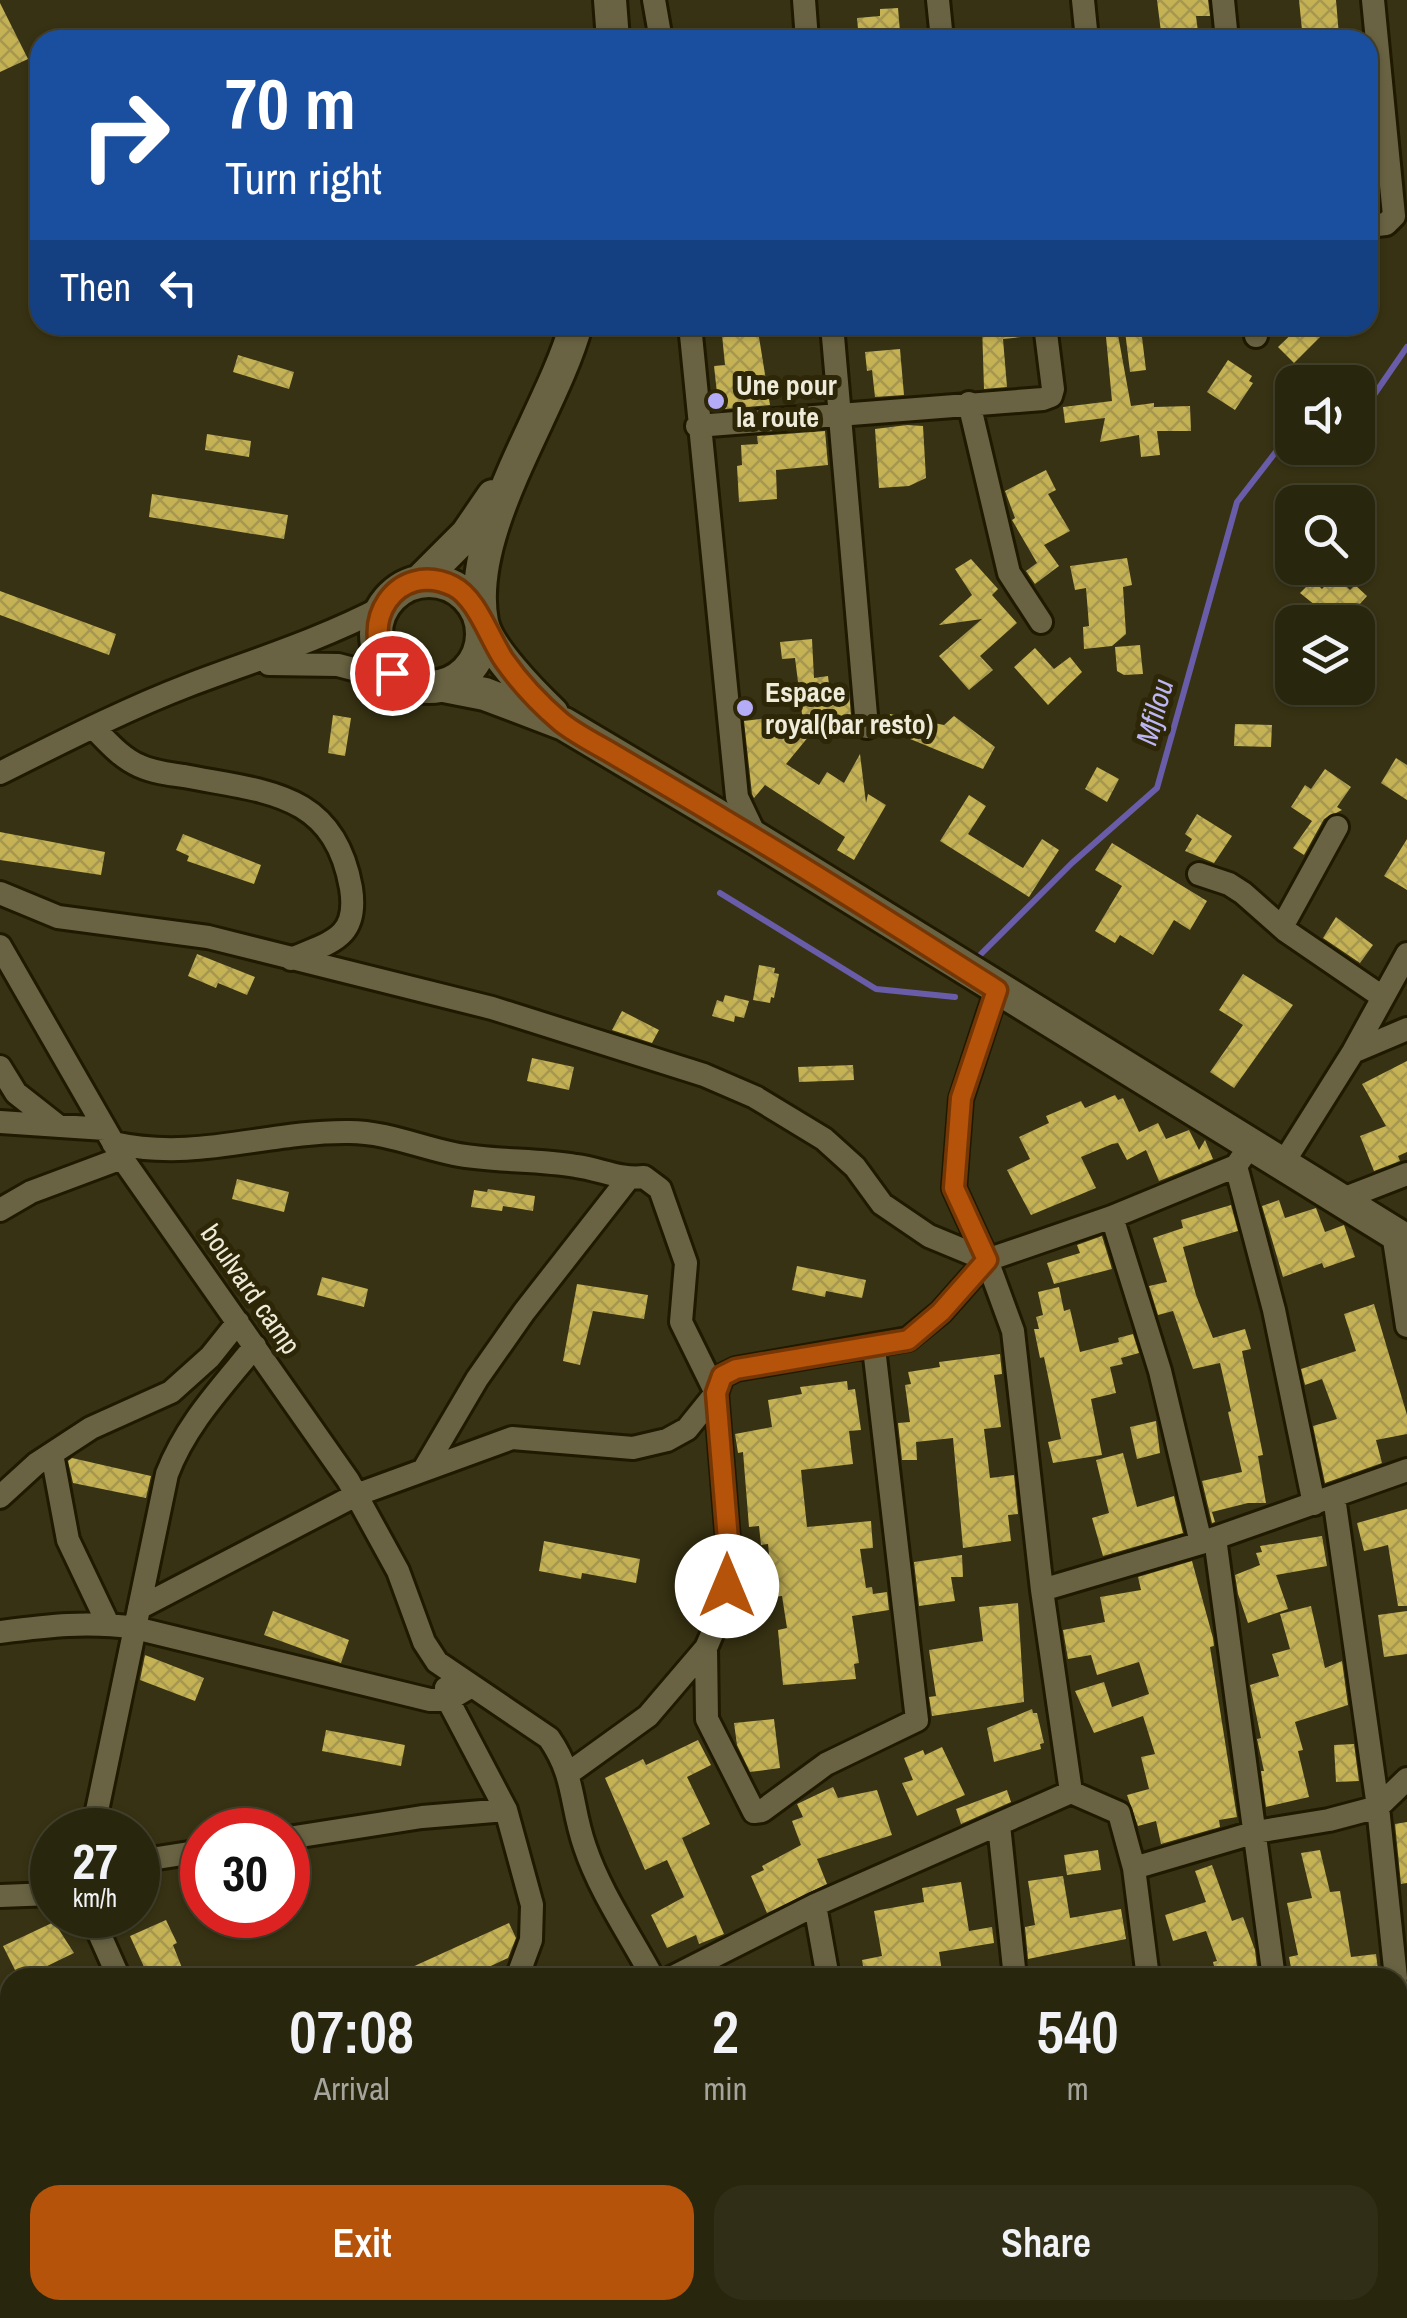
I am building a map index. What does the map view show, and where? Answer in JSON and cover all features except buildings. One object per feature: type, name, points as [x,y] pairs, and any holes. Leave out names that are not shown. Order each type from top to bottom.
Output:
[{"type":"main road","points":[[610,0],[612,30]]},
{"type":"main road","points":[[444,686],[470,669],[483,640],[482,584],[491,532],[572,335]]},
{"type":"main road","points":[[518,460],[467,534],[420,582],[392,595],[382,607],[376,624],[376,642],[381,659],[392,673],[425,688],[444,686],[485,694],[564,724],[758,839],[997,990],[1243,1156],[1282,1165],[1400,1237]]},
{"type":"main road","points":[[420,582],[453,586],[467,596],[526,689],[564,724]]},
{"type":"street","points":[[654,0],[659,30]]},
{"type":"street","points":[[804,0],[807,30]]},
{"type":"street","points":[[938,0],[941,30]]},
{"type":"street","points":[[1083,0],[1086,30]]},
{"type":"street","points":[[1222,0],[1226,30]]},
{"type":"street","points":[[1373,0],[1376,30]]},
{"type":"street","points":[[1378,51],[1394,216],[1386,224],[1378,225]]},
{"type":"street","points":[[691,335],[737,798],[758,839]]},
{"type":"street","points":[[833,335],[867,728]]},
{"type":"street","points":[[698,426],[1051,396],[1045,335]]},
{"type":"street","points":[[969,403],[1009,572],[1041,622]]},
{"type":"street","points":[[0,773],[93,727],[246,664],[308,643],[382,607]]},
{"type":"street","points":[[246,664],[338,664],[407,683]]},
{"type":"street","points":[[93,727],[138,766],[279,794],[321,822],[346,861],[354,906],[352,919],[348,930],[338,938],[291,959]]},
{"type":"street","points":[[1282,927],[1338,827]]},
{"type":"street","points":[[1199,874],[1230,884],[1282,927],[1381,996]]},
{"type":"street","points":[[0,892],[58,917],[208,937],[532,1019],[732,1086],[824,1139],[855,1167],[882,1204],[898,1215],[929,1236],[987,1260]]},
{"type":"street","name":"boulvard camp","points":[[0,946],[113,1143],[356,1495],[398,1572],[424,1642],[445,1669]]},
{"type":"street","points":[[1282,1165],[1407,954]]},
{"type":"street","points":[[997,990],[961,1098],[954,1188],[987,1260],[1013,1331],[1042,1590],[1071,1792]]},
{"type":"street","points":[[1352,1052],[1407,1029]]},
{"type":"street","points":[[0,1068],[16,1093],[58,1126]]},
{"type":"street","points":[[0,1122],[58,1126],[142,1149],[191,1151],[347,1132],[376,1134],[454,1154],[577,1166],[628,1179],[644,1177],[660,1189],[686,1262],[682,1322],[716,1393],[730,1565],[724,1606],[706,1648],[648,1716],[569,1773]]},
{"type":"street","points":[[0,1210],[113,1143]]},
{"type":"street","points":[[0,1632],[84,1622],[108,1624],[137,1618],[356,1495],[512,1438],[633,1448],[666,1440],[687,1430],[716,1393],[722,1376],[736,1369],[908,1340],[941,1312],[987,1260],[1112,1217],[1243,1156],[1274,1310],[1324,1500],[1378,1807],[1395,1968]]},
{"type":"street","points":[[1340,1200],[1407,1174]]},
{"type":"street","points":[[424,1470],[477,1378],[628,1179]]},
{"type":"street","points":[[1112,1217],[1208,1541],[1256,1832],[1273,1968]]},
{"type":"street","points":[[1400,1237],[1407,1326]]},
{"type":"street","points":[[0,1497],[91,1428],[172,1392],[202,1366],[238,1322]]},
{"type":"street","points":[[98,1808],[155,1520],[176,1452],[201,1411],[255,1346]]},
{"type":"street","points":[[706,1648],[706,1720],[748,1807],[754,1812],[762,1811],[826,1764],[917,1720],[874,1348]]},
{"type":"street","points":[[52,1454],[68,1540],[108,1624]]},
{"type":"street","points":[[1042,1590],[1208,1541],[1407,1470]]},
{"type":"street","points":[[137,1618],[430,1700],[448,1700],[470,1686]]},
{"type":"street","points":[[445,1669],[548,1738],[569,1773],[584,1844],[647,1968]]},
{"type":"street","points":[[445,1669],[448,1700],[506,1810],[532,1905],[534,1926],[520,1968]]},
{"type":"street","points":[[1134,1868],[1256,1832],[1378,1807],[1407,1779]]},
{"type":"street","points":[[691,1968],[815,1905],[1071,1792],[1120,1813],[1134,1868],[1147,1968]]},
{"type":"street","points":[[310,1835],[506,1810]]},
{"type":"street","points":[[999,1825],[1014,1968]]},
{"type":"street","points":[[0,1896],[30,1895]]},
{"type":"street","points":[[815,1905],[826,1968]]},
{"type":"street","points":[[101,1938],[115,1968]]},
{"type":"waterway","name":"Mfilou","points":[[1375,393],[1407,347]]},
{"type":"waterway","name":"Mfilou","points":[[981,954],[1072,863],[1157,788],[1237,502],[1275,453]]},
{"type":"waterway","name":"Mfilou","points":[[720,893],[876,989],[955,997]]},
{"type":"place","name":"Une pour la route","points":[[716,401]]},
{"type":"place","name":"Espace royal(bar resto)","points":[[745,708]]},
{"type":"route","points":[[392,673],[381,659],[376,642],[376,624],[382,607],[405,586],[437,581],[453,586],[477,609],[482,625],[526,689],[564,724],[758,839],[997,990],[961,1098],[954,1188],[987,1260],[941,1312],[908,1340],[736,1369],[722,1376],[716,1393],[730,1565],[727,1586]]}]
